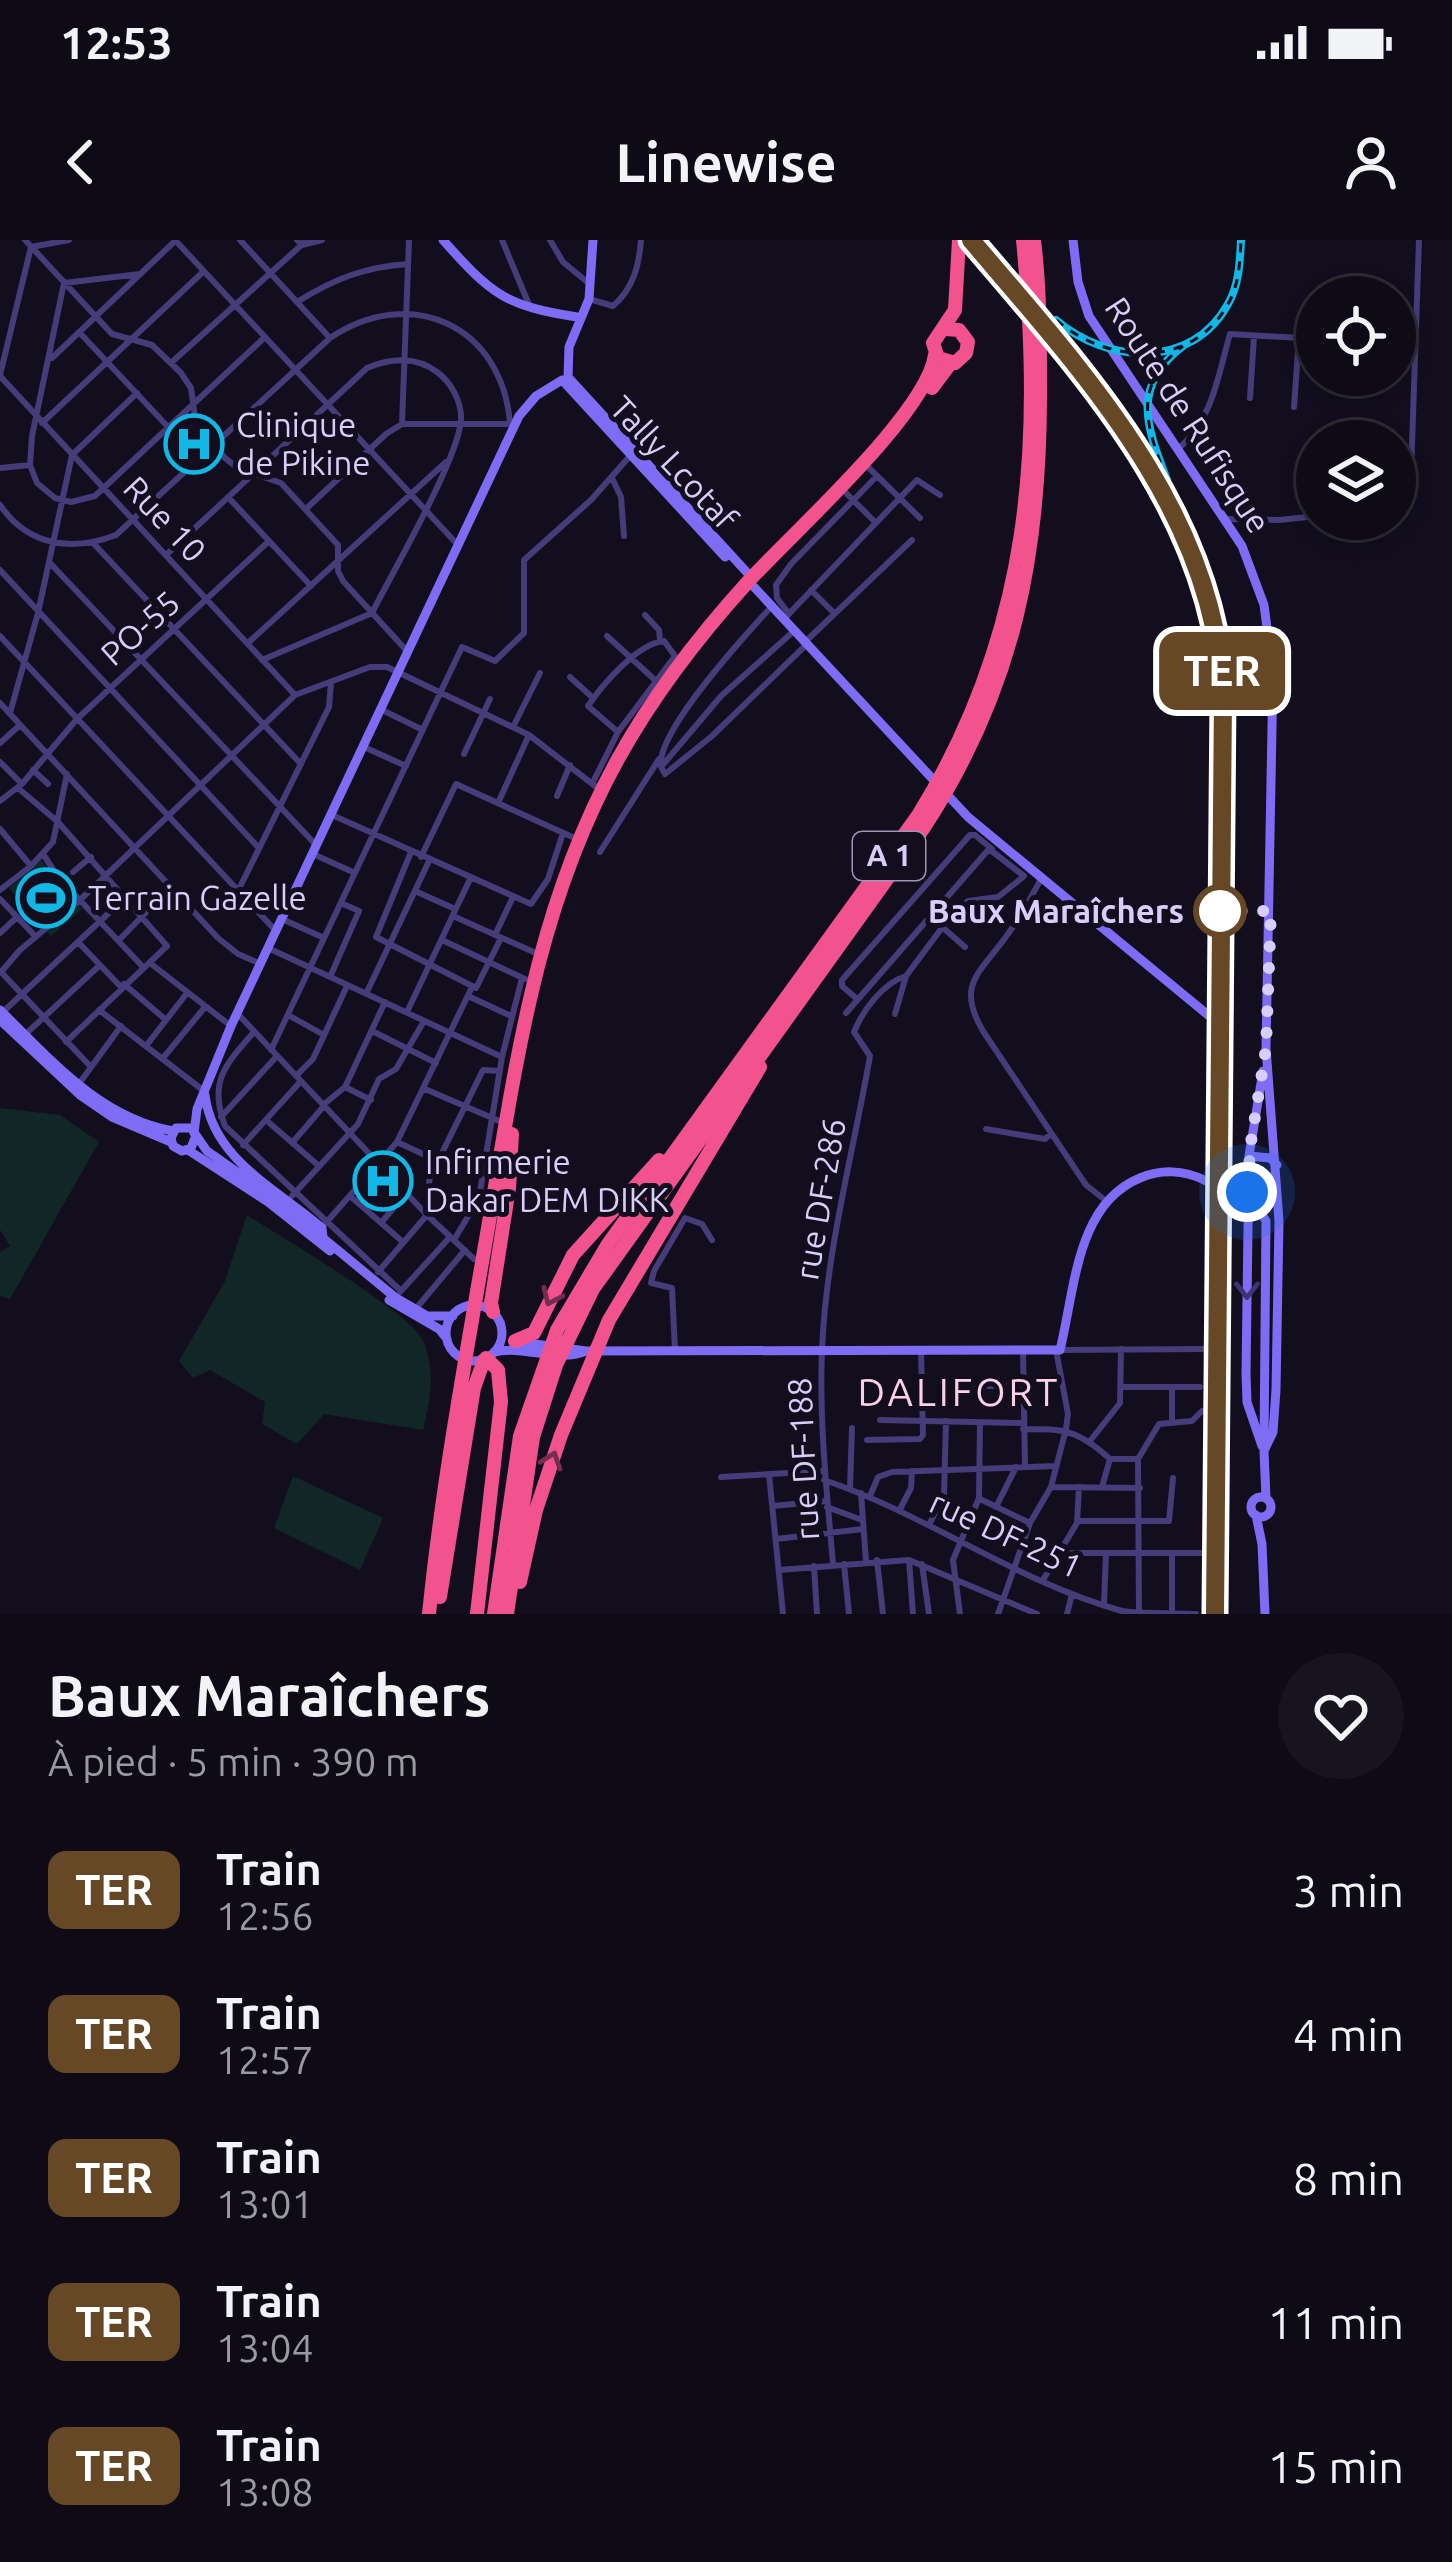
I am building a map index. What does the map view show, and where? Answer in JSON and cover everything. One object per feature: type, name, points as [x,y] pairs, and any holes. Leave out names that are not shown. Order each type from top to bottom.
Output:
[{"type":"highway","points":[[436,1603],[479,1251],[526,980],[597,787],[658,684],[889,432],[928,381],[935,337],[945,329],[957,301],[963,240]]},
{"type":"highway","points":[[497,1320],[490,1303],[509,1187],[503,1128],[545,958],[589,833],[676,682],[751,582],[850,497],[950,364],[966,353],[963,240]]},
{"type":"highway","name":"A 1","points":[[494,1614],[513,1470],[550,1364],[599,1257],[919,814],[983,690],[1021,552],[1028,479],[1023,240]]},
{"type":"highway","name":"A 1","points":[[564,1330],[943,800],[997,688],[1023,597],[1036,520],[1040,323],[1034,240]]},
{"type":"highway","points":[[945,329],[962,333]]},
{"type":"highway","points":[[935,356],[950,364]]},
{"type":"highway","points":[[511,1614],[536,1510],[590,1351],[785,1031],[792,1011]]},
{"type":"highway","points":[[515,1341],[528,1338],[537,1328],[562,1271],[592,1231],[652,1168],[706,1099],[721,1088]]},
{"type":"highway","points":[[457,1312],[479,1251]]},
{"type":"highway","points":[[436,1603],[429,1555],[456,1368],[451,1345]]},
{"type":"highway","points":[[429,1614],[450,1556],[471,1401],[488,1356]]},
{"type":"highway","points":[[477,1614],[501,1402],[498,1370],[488,1356]]},
{"type":"highway","name":"A 1","points":[[511,1614],[526,1472],[550,1364]]},
{"type":"main road","points":[[443,240],[487,286],[531,310],[577,317]]},
{"type":"main road","points":[[566,378],[565,348],[586,281],[590,240]]},
{"type":"main road","points":[[566,378],[569,347],[589,299],[590,240]]},
{"type":"main road","name":"Route de Rufisque","points":[[1073,240],[1078,282],[1089,316],[1227,519],[1257,581],[1272,661],[1266,1048],[1277,1165],[1277,1366],[1273,1432],[1253,1500],[1265,1507]]},
{"type":"main road","points":[[188,1150],[195,1136],[197,1109],[237,1013],[513,424],[536,396],[566,378]]},
{"type":"main road","name":"Tally Lcotaf","points":[[566,378],[629,457],[751,582]]},
{"type":"main road","name":"Tally Lcotaf","points":[[566,378],[751,582]]},
{"type":"main road","points":[[751,582],[968,817],[1027,873],[1208,1015]]},
{"type":"main road","points":[[1,1010],[29,1030],[82,1085]]},
{"type":"main road","points":[[1,1010],[82,1085],[123,1115],[176,1133]]},
{"type":"main road","points":[[1,1010],[80,1096],[112,1117],[195,1136],[214,1156],[324,1229]]},
{"type":"main road","name":"Route de Rufisque","points":[[1265,1614],[1264,1456],[1247,1402],[1249,1156],[1266,1048]]},
{"type":"main road","points":[[204,1091],[212,1121],[236,1160]]},
{"type":"main road","points":[[197,1109],[176,1133],[178,1150],[188,1150],[268,1202],[397,1306],[439,1329],[471,1360],[513,1349],[573,1355],[590,1351]]},
{"type":"main road","points":[[214,1156],[236,1160],[291,1197],[428,1316],[476,1305],[497,1320],[507,1338],[590,1351],[1058,1350],[1088,1235],[1105,1200],[1150,1173],[1186,1173],[1254,1206],[1267,1229],[1264,1456]]},
{"type":"main road","points":[[1249,1156],[1270,1158],[1277,1165]]},
{"type":"main road","points":[[451,1345],[457,1312]]},
{"type":"main road","points":[[488,1356],[501,1340],[497,1320]]},
{"type":"street","points":[[28,243],[69,240]]},
{"type":"street","points":[[49,362],[175,240],[459,546]]},
{"type":"street","points":[[240,240],[330,338]]},
{"type":"street","points":[[172,363],[302,242],[322,240]]},
{"type":"street","points":[[402,424],[409,240]]},
{"type":"street","points":[[502,240],[531,310]]},
{"type":"street","points":[[550,240],[563,262],[586,281]]},
{"type":"street","points":[[589,299],[613,306],[622,298],[637,270],[641,240]]},
{"type":"street","points":[[1413,420],[1419,240]]},
{"type":"street","points":[[28,243],[115,336],[152,345],[172,363],[189,382],[196,424],[214,446],[238,468],[274,478],[307,508],[335,540],[340,576],[409,652]]},
{"type":"street","points":[[0,375],[28,243]]},
{"type":"street","points":[[297,302],[344,275],[408,264]]},
{"type":"street","points":[[39,420],[204,272]]},
{"type":"street","points":[[64,284],[140,274]]},
{"type":"street","points":[[64,284],[30,465],[37,483],[62,500],[85,500],[105,489],[265,338]]},
{"type":"street","points":[[0,505],[34,537],[54,544],[94,544],[135,522],[330,338],[369,317],[406,312],[446,323],[472,340],[501,383],[513,424],[402,424],[307,508]]},
{"type":"street","points":[[79,332],[169,428]]},
{"type":"street","points":[[1178,449],[1208,411],[1229,334],[1296,338]]},
{"type":"street","points":[[1250,398],[1254,335]]},
{"type":"street","points":[[166,555],[367,368],[402,360],[427,365],[445,378],[457,399],[461,423],[372,613],[262,660]]},
{"type":"street","name":"Rue 10","points":[[0,375],[295,694]]},
{"type":"street","points":[[1294,406],[1296,379]]},
{"type":"street","points":[[10,712],[38,613],[72,455],[137,393]]},
{"type":"street","points":[[221,1117],[274,1053],[462,647],[495,661],[524,633],[524,560],[629,457]]},
{"type":"street","points":[[247,644],[448,459]]},
{"type":"street","points":[[0,468],[30,465]]},
{"type":"street","points":[[873,472],[920,518]]},
{"type":"street","points":[[612,478],[621,497],[624,536]]},
{"type":"street","points":[[875,522],[850,497],[776,585],[787,616],[919,479],[940,495]]},
{"type":"street","points":[[227,497],[311,586]]},
{"type":"street","points":[[1227,519],[1296,518]]},
{"type":"street","points":[[660,763],[667,774],[712,736],[912,540]]},
{"type":"street","name":"PO-55","points":[[0,801],[20,786],[77,719],[269,541]]},
{"type":"street","points":[[94,544],[301,764]]},
{"type":"street","points":[[50,562],[315,850],[355,873]]},
{"type":"street","points":[[0,570],[260,848]]},
{"type":"street","points":[[812,590],[834,614]]},
{"type":"street","points":[[600,852],[728,653],[772,606]]},
{"type":"street","points":[[91,1067],[0,971],[295,694],[378,666],[529,735],[597,787],[618,732],[658,684],[674,656],[645,615]]},
{"type":"street","points":[[660,763],[721,696],[795,631]]},
{"type":"street","points":[[0,636],[276,932]]},
{"type":"street","points":[[607,636],[658,684]]},
{"type":"street","points":[[618,732],[588,710],[593,698],[633,658],[660,640]]},
{"type":"street","points":[[513,727],[540,673]]},
{"type":"street","points":[[570,677],[593,698]]},
{"type":"street","points":[[238,891],[328,707],[331,682]]},
{"type":"street","points":[[464,754],[490,698]]},
{"type":"street","points":[[0,703],[229,948],[260,964]]},
{"type":"street","points":[[382,710],[423,730]]},
{"type":"street","points":[[0,743],[20,724]]},
{"type":"street","points":[[498,803],[529,735]]},
{"type":"street","points":[[364,746],[406,766]]},
{"type":"street","points":[[0,762],[167,946],[66,1042]]},
{"type":"street","points":[[557,796],[570,765]]},
{"type":"street","points":[[33,770],[48,784]]},
{"type":"street","points":[[0,890],[51,847],[67,774]]},
{"type":"street","points":[[366,994],[415,891],[456,784],[579,840]]},
{"type":"street","points":[[332,815],[531,904],[543,891],[562,832]]},
{"type":"street","points":[[0,829],[31,866]]},
{"type":"street","points":[[857,999],[842,986],[842,980],[970,835],[975,835],[1027,873],[998,897],[968,901],[940,926],[906,976],[895,1014]]},
{"type":"street","points":[[0,847],[10,839]]},
{"type":"street","points":[[846,1013],[992,849]]},
{"type":"street","points":[[411,852],[376,937],[472,987],[477,987],[489,962],[514,897]]},
{"type":"street","points":[[43,854],[58,877],[146,965],[232,1025]]},
{"type":"street","points":[[74,872],[91,857]]},
{"type":"street","points":[[407,1012],[471,877]]},
{"type":"street","points":[[1041,880],[1005,939],[976,972],[970,993],[982,1031],[1086,1185],[1105,1200]]},
{"type":"street","points":[[119,940],[171,887]]},
{"type":"street","points":[[415,891],[538,954]]},
{"type":"street","points":[[1,1010],[127,897]]},
{"type":"street","points":[[0,899],[35,937]]},
{"type":"street","points":[[330,976],[359,911],[341,903]]},
{"type":"street","points":[[0,934],[17,917]]},
{"type":"street","points":[[282,919],[324,938]]},
{"type":"street","points":[[940,926],[964,947]]},
{"type":"street","points":[[442,940],[526,980],[511,1016],[502,1057],[503,1128],[478,1198],[452,1239],[398,1294],[378,1271],[324,1229],[397,1142],[472,987]]},
{"type":"street","points":[[79,943],[166,1020]]},
{"type":"street","points":[[268,948],[502,1057]]},
{"type":"street","points":[[29,1030],[100,964]]},
{"type":"street","name":"rue DF-286","points":[[822,1351],[840,1215],[869,1056],[855,1028],[877,997],[906,976]]},
{"type":"street","points":[[236,1160],[313,1059],[348,985]]},
{"type":"street","points":[[146,1046],[187,993]]},
{"type":"street","points":[[468,996],[511,1016]]},
{"type":"street","points":[[292,1143],[345,1087],[385,1003]]},
{"type":"street","points":[[163,1058],[205,1007]]},
{"type":"street","points":[[99,1010],[204,1091]]},
{"type":"street","points":[[237,1013],[427,1215],[452,1239],[479,1251],[418,1305]]},
{"type":"street","points":[[288,1016],[324,1035]]},
{"type":"street","points":[[254,1032],[221,1072],[221,1117],[291,1197],[350,1132],[379,1079],[396,1069],[424,1021]]},
{"type":"street","points":[[82,1085],[121,1026]]},
{"type":"street","points":[[371,1031],[436,1063]]},
{"type":"street","points":[[397,1142],[438,1161],[483,1070],[500,1071]]},
{"type":"street","points":[[345,1087],[371,1100]]},
{"type":"street","points":[[424,1088],[503,1128]]},
{"type":"street","points":[[266,1120],[319,1166]]},
{"type":"street","points":[[986,1129],[1045,1139],[1052,1134]]},
{"type":"street","points":[[378,1271],[427,1215],[431,1157]]},
{"type":"street","points":[[381,1223],[406,1193]]},
{"type":"street","points":[[350,1196],[403,1243]]},
{"type":"street","points":[[675,1351],[672,1288],[654,1286],[654,1270],[686,1218],[706,1228],[712,1240]]},
{"type":"street","points":[[1090,1442],[1117,1409],[1121,1349]]},
{"type":"street","points":[[998,1614],[1030,1523],[1058,1466],[1068,1414],[1058,1350],[1203,1349]]},
{"type":"street","points":[[866,1440],[920,1439],[921,1350]]},
{"type":"street","points":[[996,1507],[1020,1466],[1022,1350]]},
{"type":"street","name":"rue DF-188","points":[[822,1351],[824,1475],[833,1564]]},
{"type":"street","points":[[973,1386],[1023,1386]]},
{"type":"street","points":[[1122,1387],[1200,1387]]},
{"type":"street","points":[[1172,1387],[1172,1423]]},
{"type":"street","points":[[1139,1612],[1138,1459],[1156,1426],[1192,1421],[1202,1411]]},
{"type":"street","points":[[880,1420],[1066,1429],[1110,1460],[1138,1459]]},
{"type":"street","points":[[929,1525],[944,1495],[946,1421]]},
{"type":"street","points":[[960,1614],[953,1560],[979,1498],[980,1422]]},
{"type":"street","points":[[850,1488],[852,1428]]},
{"type":"street","points":[[1102,1487],[1110,1460]]},
{"type":"street","points":[[866,1561],[865,1494],[882,1474],[1058,1466]]},
{"type":"street","points":[[899,1511],[911,1488],[912,1472]]},
{"type":"street","points":[[770,1474],[783,1614]]},
{"type":"street","points":[[721,1477],[824,1475]]},
{"type":"street","name":"rue DF-251","points":[[824,1475],[1016,1568],[1125,1613],[1196,1614]]},
{"type":"street","points":[[1078,1521],[1169,1520],[1173,1478]]},
{"type":"street","points":[[1051,1486],[1140,1487]]},
{"type":"street","points":[[1043,1580],[1078,1521],[1078,1487]]},
{"type":"street","points":[[979,1498],[1030,1523]]},
{"type":"street","points":[[772,1506],[826,1504],[862,1520]]},
{"type":"street","points":[[776,1539],[863,1529]]},
{"type":"street","points":[[1060,1553],[1202,1553]]},
{"type":"street","points":[[1104,1604],[1106,1553]]},
{"type":"street","points":[[1172,1553],[1172,1613]]},
{"type":"street","points":[[877,1560],[883,1614]]},
{"type":"street","points":[[779,1570],[909,1560],[1037,1614]]},
{"type":"street","points":[[909,1560],[913,1614]]},
{"type":"street","points":[[922,1563],[929,1614]]},
{"type":"street","points":[[844,1564],[849,1614]]},
{"type":"street","points":[[814,1566],[817,1614]]},
{"type":"street","points":[[1067,1614],[1072,1593]]},
{"type":"green space","name":"Terrain Gazelle","points":[[41,860],[82,909],[51,936],[9,888]]},
{"type":"green space","points":[[0,1108],[60,1115],[99,1142],[10,1299],[0,1296],[0,1252],[10,1246],[0,1230]]},
{"type":"green space","points":[[247,1215],[412,1326],[427,1350],[431,1373],[423,1430],[324,1414],[297,1444],[262,1424],[265,1402],[210,1370],[193,1378],[179,1361],[225,1281]]},
{"type":"green space","points":[[293,1476],[383,1518],[360,1570],[274,1528]]},
{"type":"railway","points":[[971,240],[1057,341],[1138,449],[1198,567],[1216,630],[1223,697],[1214,1614]]},
{"type":"railway","points":[[1056,320],[1099,345],[1123,352],[1171,350],[1193,341],[1212,326],[1232,297],[1241,240]]},
{"type":"railway","points":[[1167,480],[1149,425],[1149,392],[1166,361],[1183,346]]},
{"type":"train","name":"TER","points":[[971,240],[1097,390],[1188,539],[1216,622],[1223,698],[1215,1614]]},
{"type":"place","name":"Clinique de Pikine","points":[[194,444]]},
{"type":"place","name":"Terrain Gazelle","points":[[46,898]]},
{"type":"place","name":"Baux Maraîchers","points":[[1220,911]]},
{"type":"place","name":"Infirmerie Dakar DEM DIKK","points":[[383,1181]]},
{"type":"district","name":"DALIFORT","points":[[959,1392]]},
{"type":"route","points":[[1220,911],[1271,911],[1266,1048],[1247,1192]]}]
